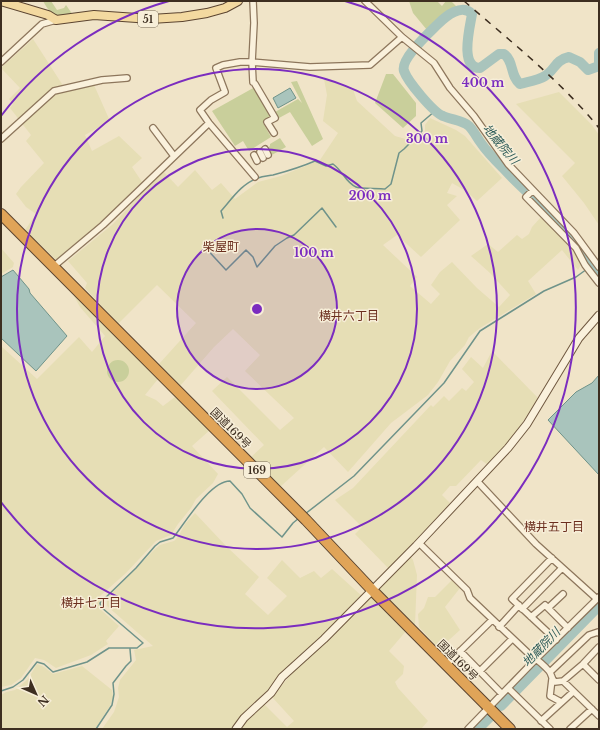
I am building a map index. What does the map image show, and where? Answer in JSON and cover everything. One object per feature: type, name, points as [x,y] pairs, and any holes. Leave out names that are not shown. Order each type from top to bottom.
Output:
[{"type":"highway","name":"国道169号","points":[[1,214],[295,508],[372,590],[510,729]]},
{"type":"main road","name":"51","points":[[56,20],[94,15],[151,19],[182,17],[207,13],[225,8],[238,1]]},
{"type":"main road","points":[[1,2],[48,15],[56,20]]},
{"type":"street","points":[[253,1],[254,23],[252,62],[254,83],[275,118],[267,122],[274,133]]},
{"type":"street","points":[[365,1],[402,37],[434,63],[450,88],[474,116],[530,193],[574,233],[599,267]]},
{"type":"street","points":[[1,62],[42,24],[56,20]]},
{"type":"street","points":[[255,177],[209,123],[200,110],[211,100],[225,92],[216,68],[229,63],[252,62],[310,66],[370,65],[402,37]]},
{"type":"street","points":[[1,139],[54,91],[102,80],[127,78]]},
{"type":"street","points":[[53,267],[103,225],[209,123]]},
{"type":"street","points":[[152,128],[174,156]]},
{"type":"street","points":[[257,161],[260,152],[266,156]]},
{"type":"street","points":[[530,193],[526,197],[576,248],[587,268],[599,283]]},
{"type":"street","points":[[236,729],[244,718],[271,692],[282,677],[324,639],[419,543],[508,448],[527,424],[569,353],[585,330],[599,315]]},
{"type":"street","points":[[468,729],[502,694],[511,692],[539,662],[556,640],[598,598],[536,544],[478,481]]},
{"type":"street","points":[[419,543],[467,590],[470,598],[499,627],[550,672],[552,679],[550,696],[561,702]]},
{"type":"street","points":[[552,558],[512,599],[556,640]]},
{"type":"street","points":[[499,627],[562,568]]},
{"type":"street","points":[[548,608],[564,594]]},
{"type":"street","points":[[531,617],[545,605],[568,628]]},
{"type":"street","points":[[446,665],[492,620]]},
{"type":"street","points":[[550,672],[589,635],[599,633]]},
{"type":"street","points":[[480,671],[512,639]]},
{"type":"street","points":[[552,679],[555,682],[562,681],[583,664],[599,647]]},
{"type":"street","points":[[460,651],[502,694]]},
{"type":"street","points":[[583,664],[599,680]]},
{"type":"street","points":[[562,681],[599,716]]},
{"type":"street","points":[[511,692],[550,729]]},
{"type":"street","points":[[541,721],[573,692]]},
{"type":"street","points":[[570,729],[592,709]]},
{"type":"shaded area","points":[[33,39],[67,90],[94,85],[110,121],[85,135],[92,151],[119,136],[142,158],[132,167],[142,182],[101,223],[56,260],[25,230],[36,214],[26,207],[16,194],[44,163],[26,141],[31,135],[10,108],[13,104],[9,99],[20,88],[1,68]]},
{"type":"shaded area","points":[[324,79],[353,89],[357,101],[395,136],[416,142],[425,131],[425,125],[430,118],[456,130],[465,136],[502,178],[477,201],[466,191],[452,183],[447,193],[457,196],[447,205],[460,220],[421,257],[397,235],[383,245],[417,277],[410,286],[431,304],[440,294],[431,285],[440,272],[452,262],[477,288],[499,307],[510,295],[490,273],[471,256],[488,244],[498,252],[517,235],[522,239],[529,234],[532,227],[541,217],[575,252],[581,265],[578,270],[562,250],[528,281],[536,294],[480,328],[469,337],[465,345],[450,361],[438,382],[428,395],[391,423],[348,472],[324,447],[280,487],[251,457],[264,445],[212,391],[227,377],[280,430],[294,418],[245,371],[260,355],[233,329],[214,347],[180,386],[159,364],[196,323],[157,285],[118,324],[85,288],[87,283],[68,261],[113,224],[163,171],[178,187],[195,170],[212,190],[221,183],[235,199],[258,182],[281,176],[320,160],[338,133],[323,121],[327,95]]},
{"type":"shaded area","points":[[559,92],[592,125],[599,135],[599,225],[584,203],[562,176],[575,163],[516,104]]},
{"type":"shaded area","points":[[1,248],[14,263],[13,267],[1,274]]},
{"type":"shaded area","points":[[76,294],[158,379],[145,395],[156,400],[163,406],[175,397],[210,430],[192,446],[218,474],[213,483],[196,499],[171,535],[156,541],[126,573],[100,596],[100,609],[119,626],[106,641],[108,644],[91,655],[56,668],[44,660],[35,658],[21,678],[11,685],[1,687],[1,346],[37,379],[79,337],[92,352],[105,336],[80,307],[74,296]]},
{"type":"shaded area","points":[[492,351],[538,398],[515,434],[488,465],[481,460],[456,486],[450,486],[442,495],[450,503],[389,569],[355,534],[362,527],[335,500],[353,488],[431,405],[433,407],[444,396],[449,401],[462,388],[466,391],[474,382],[462,369],[471,357],[483,368]]},
{"type":"shaded area","points":[[195,513],[227,547],[259,577],[245,594],[268,615],[287,596],[267,578],[282,560],[300,578],[314,571],[321,578],[332,569],[363,597],[245,711],[231,729],[102,729],[114,712],[119,697],[118,688],[120,680],[136,660],[134,650],[153,646],[107,606],[107,598],[155,549],[160,545],[174,541],[185,524]]},
{"type":"shaded area","points":[[410,556],[413,560],[417,575],[415,625],[379,589]]},
{"type":"shaded area","points":[[453,579],[460,588],[445,607],[460,630],[439,649],[419,627],[418,614],[424,608],[428,597],[435,597]]},
{"type":"shaded area","points":[[371,593],[407,630],[389,651],[404,666],[403,674],[395,682],[398,688],[428,721],[421,729],[240,729],[264,704],[287,727],[294,721],[272,697],[294,671],[324,643]]},
{"type":"shaded area","points":[[37,664],[53,674],[82,666],[112,690],[113,697],[110,706],[95,729],[1,729],[1,695],[15,690],[28,679]]},
{"type":"green space","points":[[43,1],[51,1],[57,10],[64,8],[66,5],[73,15],[55,15],[49,10]]},
{"type":"green space","points":[[409,1],[437,1],[442,6],[446,1],[451,1],[457,7],[446,12],[427,30],[413,13]]},
{"type":"green space","points":[[386,74],[393,74],[416,103],[416,116],[403,128],[375,103]]},
{"type":"green space","points":[[297,81],[323,139],[312,146],[290,112],[279,118],[275,112],[298,99],[302,103],[291,82]]},
{"type":"green space","points":[[255,87],[272,117],[263,123],[271,137],[249,151],[243,141],[235,146],[212,111]]},
{"type":"green space","points":[[280,138],[286,147],[270,156],[266,149],[270,146],[270,144]]},
{"type":"green space","points":[[118,360],[126,363],[129,371],[126,379],[118,382],[110,379],[107,371],[110,363]]},
{"type":"water","points":[[290,88],[296,98],[278,108],[273,98]]},
{"type":"water","points":[[13,270],[29,289],[30,293],[67,336],[36,371],[1,338],[1,277]]},
{"type":"water","points":[[599,375],[599,475],[548,420],[576,392],[592,383]]},
{"type":"waterway","name":"地蔵院川","points":[[599,53],[599,66],[588,70],[580,62],[569,57],[564,58],[548,74],[536,80],[520,84],[517,81],[509,61],[504,54],[499,54],[480,68],[474,66],[470,61],[467,46],[472,14],[468,11],[459,10],[450,14],[441,21],[416,46],[406,60],[404,66],[406,76],[427,103],[443,116],[463,122],[469,126],[494,159],[571,234],[599,272]]},
{"type":"waterway","points":[[223,218],[221,211],[237,192],[252,180],[273,175],[315,161],[326,166],[333,164],[349,183],[356,187],[385,189],[391,184],[399,153],[422,131],[421,123],[435,111]]},
{"type":"waterway","points":[[203,245],[226,270],[246,250],[253,257],[257,267],[275,246],[294,235],[322,208],[336,227]]},
{"type":"waterway","name":"地蔵院川","points":[[589,266],[593,264]]},
{"type":"waterway","points":[[305,514],[354,476],[444,383],[480,331],[544,291],[576,277],[587,269]]},
{"type":"waterway","points":[[1,691],[13,687],[23,680],[37,662],[44,664],[53,672],[87,662],[109,648],[137,648],[143,643],[101,607],[100,603],[136,568],[155,546],[160,542],[173,538],[206,495],[222,483],[230,481],[242,494],[250,508],[282,537],[299,518]]},
{"type":"waterway","name":"地蔵院川","points":[[501,706],[599,606]]},
{"type":"waterway","points":[[96,729],[112,705],[114,694],[113,683],[131,661],[130,649]]},
{"type":"waterway","name":"地蔵院川","points":[[478,729],[491,716]]},
{"type":"railway","points":[[464,1],[551,77],[584,110],[599,128]]},
{"type":"district","name":"柴屋町","points":[[221,246]]},
{"type":"district","name":"横井六丁目","points":[[349,315]]},
{"type":"district","name":"横井五丁目","points":[[554,526]]},
{"type":"district","name":"横井七丁目","points":[[91,602]]}]
